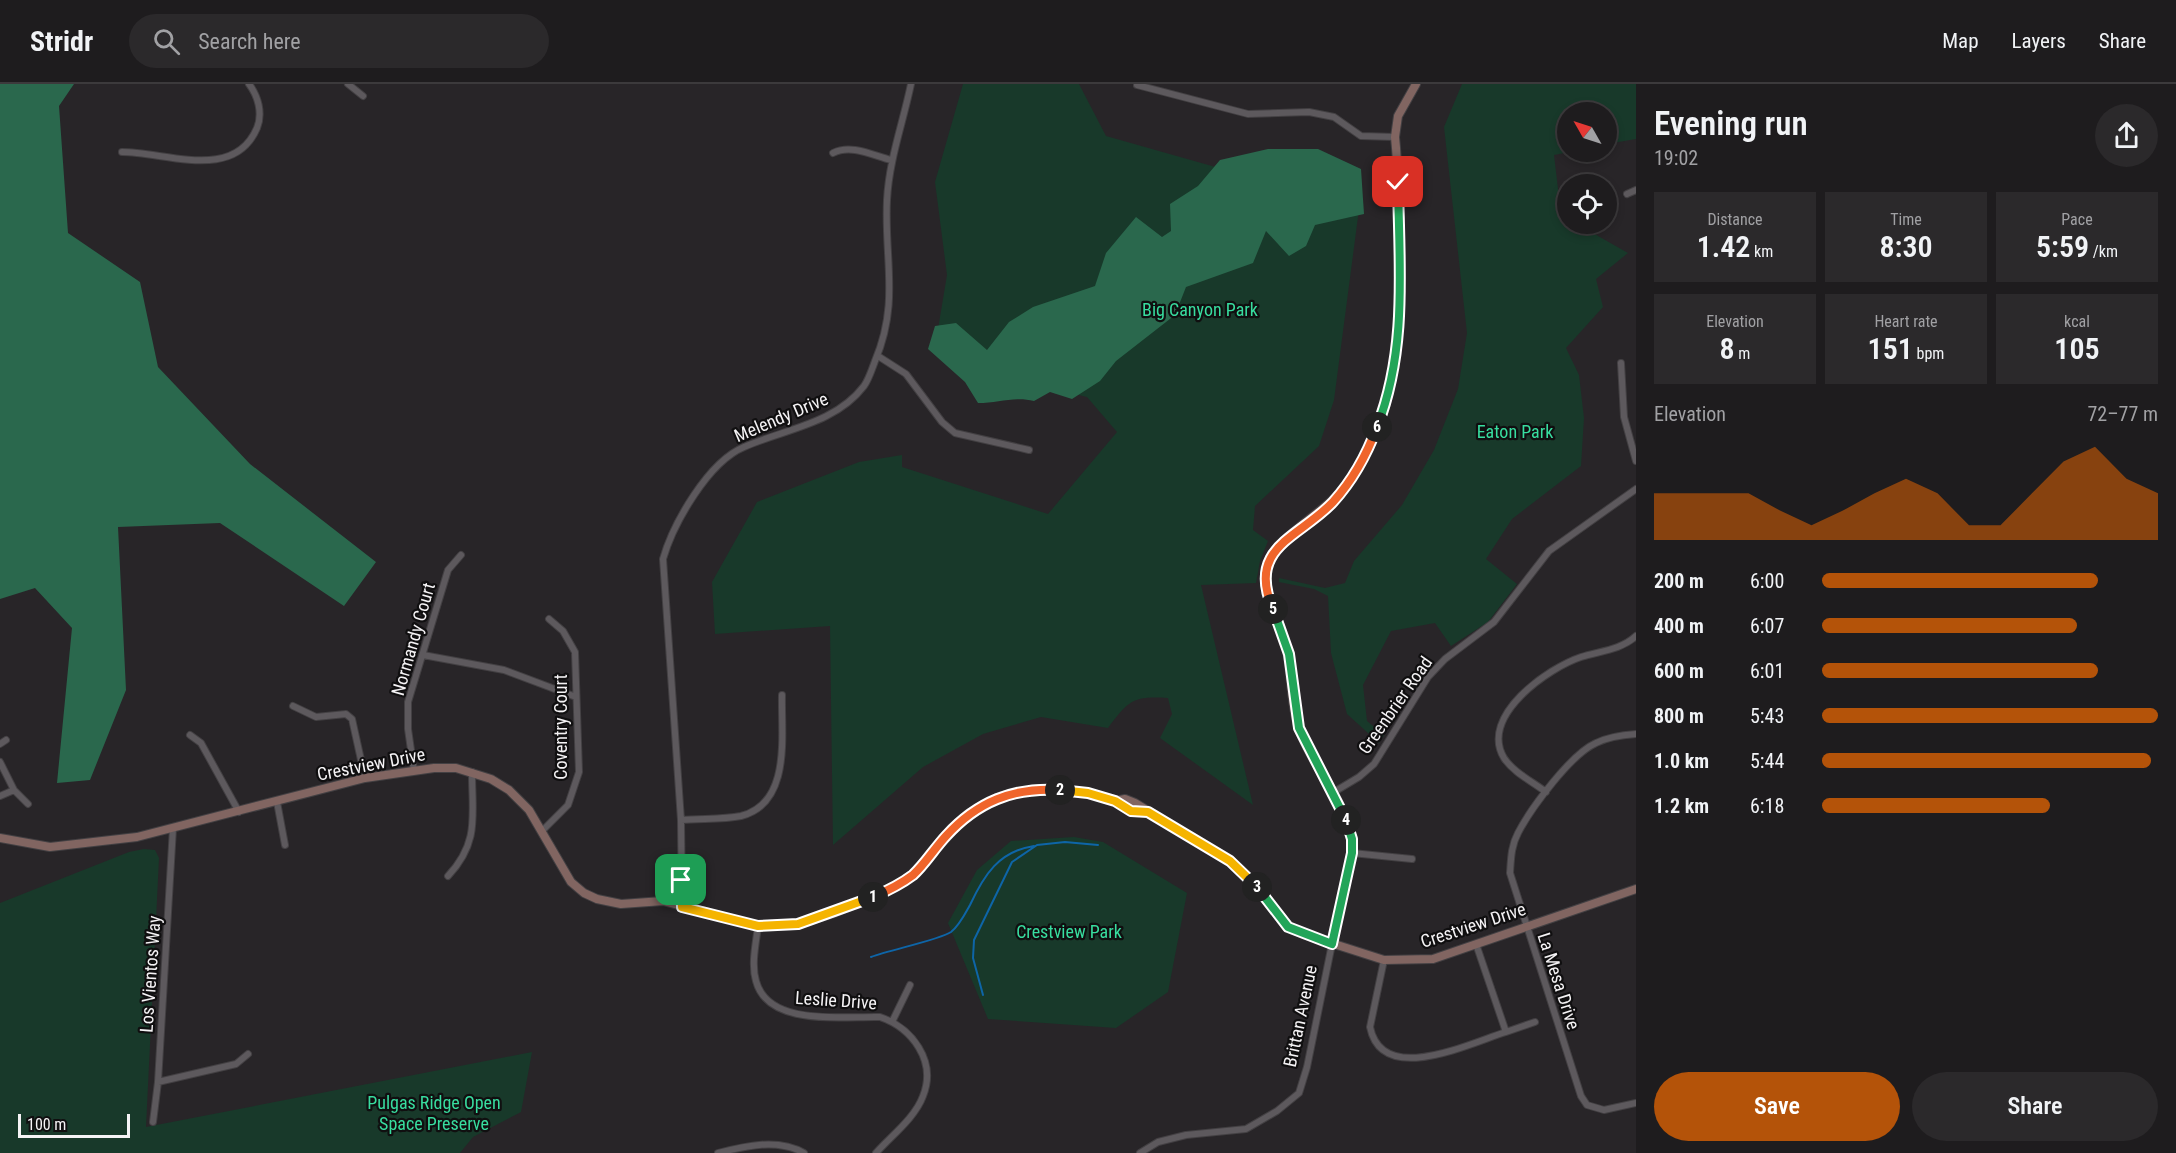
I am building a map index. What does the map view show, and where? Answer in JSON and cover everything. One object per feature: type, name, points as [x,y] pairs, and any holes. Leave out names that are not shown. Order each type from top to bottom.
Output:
[{"type":"street","points":[[122,153],[215,161],[232,157],[247,146],[258,126],[259,106],[255,92],[249,84]]},
{"type":"street","points":[[348,84],[363,96]]},
{"type":"street","name":"Melendy Drive","points":[[682,907],[681,820],[663,559],[670,536],[709,476],[724,460],[741,448],[828,416],[849,404],[866,384],[888,324],[891,293],[887,201],[891,160],[911,84]]},
{"type":"street","name":"Brittan Avenue","points":[[1140,1153],[1158,1142],[1186,1135],[1246,1129],[1277,1111],[1299,1093],[1314,1037],[1352,853],[1348,827],[1334,792],[1299,728],[1289,654],[1268,598],[1266,576],[1277,547],[1327,508],[1347,484],[1365,455],[1387,404],[1394,376],[1400,320],[1395,137],[1398,116],[1416,84]]},
{"type":"street","points":[[1137,85],[1248,114],[1309,112],[1334,117],[1361,136],[1395,137]]},
{"type":"street","points":[[832,153],[839,149],[855,149],[891,160]]},
{"type":"street","points":[[1627,194],[1636,190]]},
{"type":"street","points":[[878,356],[906,374],[942,422],[955,433],[1029,450]]},
{"type":"street","points":[[1621,363],[1623,417],[1636,461]]},
{"type":"street","name":"Greenbrier Road","points":[[1334,792],[1359,777],[1374,764],[1428,677],[1445,659],[1494,622],[1549,551],[1636,489]]},
{"type":"street","name":"Normandy Court","points":[[414,771],[408,729],[408,702],[448,570],[460,555]]},
{"type":"street","name":"Coventry Court","points":[[542,831],[560,815],[575,790],[579,772],[575,652],[563,631],[549,620]]},
{"type":"street","points":[[1546,792],[1509,765],[1503,756],[1498,742],[1504,719],[1521,695],[1545,674],[1580,657],[1612,649],[1636,636]]},
{"type":"street","points":[[423,655],[504,670],[576,697]]},
{"type":"street","points":[[681,820],[741,816],[765,802],[776,786],[780,768],[782,695]]},
{"type":"street","points":[[293,706],[316,717],[346,714],[352,718],[365,778]]},
{"type":"street","name":"La Mesa Drive","points":[[1636,734],[1594,743],[1576,757],[1546,792],[1518,833],[1511,852],[1510,873],[1579,1091],[1587,1105],[1604,1110],[1636,1103]]},
{"type":"street","points":[[190,735],[201,743],[240,812]]},
{"type":"street","points":[[0,762],[14,790],[28,804]]},
{"type":"street","name":"Crestview Drive","points":[[0,838],[50,847],[137,837],[365,778],[456,768],[491,779],[509,790],[529,810],[571,882],[584,893],[615,903],[663,901],[758,926],[807,921],[834,913],[896,886],[913,874],[968,814],[1002,796],[1038,789],[1088,793],[1115,801],[1125,799],[1236,866],[1254,882],[1288,927],[1384,960],[1433,959],[1525,925],[1636,889]]},
{"type":"street","points":[[448,876],[460,864],[474,828],[472,772]]},
{"type":"street","points":[[0,796],[14,790]]},
{"type":"street","points":[[277,802],[285,845]]},
{"type":"street","name":"Los Vientos Way","points":[[153,1122],[158,1082],[173,828]]},
{"type":"street","points":[[1352,853],[1412,859]]},
{"type":"street","points":[[663,901],[681,880]]},
{"type":"street","name":"Leslie Drive","points":[[758,926],[754,972],[756,983],[771,1003],[794,1015],[880,1017],[892,1022],[917,1042],[924,1058],[927,1081],[923,1098],[912,1115],[876,1153]]},
{"type":"street","points":[[1476,944],[1506,1032]]},
{"type":"street","points":[[1384,960],[1371,1027],[1376,1043],[1383,1051],[1401,1058],[1422,1058],[1535,1022]]},
{"type":"street","points":[[892,1022],[910,985]]},
{"type":"street","points":[[158,1082],[236,1064],[248,1054]]},
{"type":"street","points":[[718,1153],[742,1146],[772,1144],[797,1149],[804,1153]]},
{"type":"green space","points":[[0,84],[74,84],[59,106],[68,233],[140,282],[158,367],[250,464],[376,562],[344,606],[220,523],[118,527],[126,690],[90,780],[57,783],[72,628],[35,588],[0,599]]},
{"type":"green space","name":"Big Canyon Park","points":[[963,84],[1079,84],[1106,136],[1226,170],[1361,194],[1334,400],[1319,446],[1255,506],[1253,530],[1268,541],[1260,561],[1256,583],[1201,585],[1253,805],[1160,738],[1172,714],[1168,698],[1147,698],[1139,699],[1127,706],[1108,728],[1041,717],[983,734],[923,767],[833,845],[830,626],[715,634],[712,582],[757,502],[859,462],[902,455],[902,467],[1048,514],[1117,432],[1087,397],[1008,378],[936,341],[947,275],[935,182]]},
{"type":"green space","name":"Eaton Park","points":[[1462,84],[1636,84],[1636,139],[1617,142],[1617,102],[1557,102],[1557,154],[1554,155],[1557,180],[1557,234],[1595,234],[1628,253],[1596,279],[1603,307],[1566,348],[1579,375],[1584,418],[1581,466],[1512,519],[1486,559],[1517,584],[1488,622],[1451,646],[1435,623],[1391,631],[1363,685],[1367,721],[1384,735],[1379,743],[1347,714],[1331,653],[1328,596],[1314,589],[1279,582],[1279,578],[1325,588],[1345,583],[1354,561],[1402,505],[1434,450],[1458,389],[1467,333],[1444,127]]},
{"type":"green space","points":[[1268,149],[1318,149],[1361,169],[1364,214],[1315,225],[1306,246],[1289,256],[1266,231],[1253,263],[1186,287],[1175,315],[1116,361],[1100,381],[1072,399],[1050,392],[1034,401],[1013,399],[978,403],[965,382],[928,349],[935,326],[956,323],[987,350],[1009,322],[1033,307],[1095,286],[1106,253],[1136,217],[1162,237],[1171,231],[1170,204],[1198,186],[1220,160]]},
{"type":"green space","name":"Crestview Park","points":[[1074,837],[1103,842],[1187,893],[1168,992],[1116,1028],[988,1019],[948,923],[977,870],[1011,841]]},
{"type":"green space","name":"Pulgas Ridge Open Space Preserve","points":[[144,849],[155,850],[159,858],[146,1127],[532,1052],[521,1112],[473,1137],[460,1153],[0,1153],[0,903],[129,852]]},
{"type":"waterway","points":[[983,995],[973,958],[974,940],[1012,862],[1037,845],[1065,842],[1098,845]]},
{"type":"waterway","points":[[871,957],[951,932],[962,920],[981,884],[994,866],[1011,853],[1034,846]]},
{"type":"route","points":[[681,880],[682,907],[758,926],[798,924],[834,913],[896,886],[913,874],[944,837],[968,814],[984,803],[1002,796],[1038,789],[1088,793],[1115,801],[1131,811],[1148,812],[1230,861],[1254,882],[1288,927],[1332,944],[1352,853],[1352,839],[1334,792],[1299,728],[1289,654],[1283,632],[1268,598],[1266,576],[1271,557],[1277,547],[1285,538],[1327,508],[1347,484],[1365,455],[1387,404],[1399,345],[1398,182]]}]
